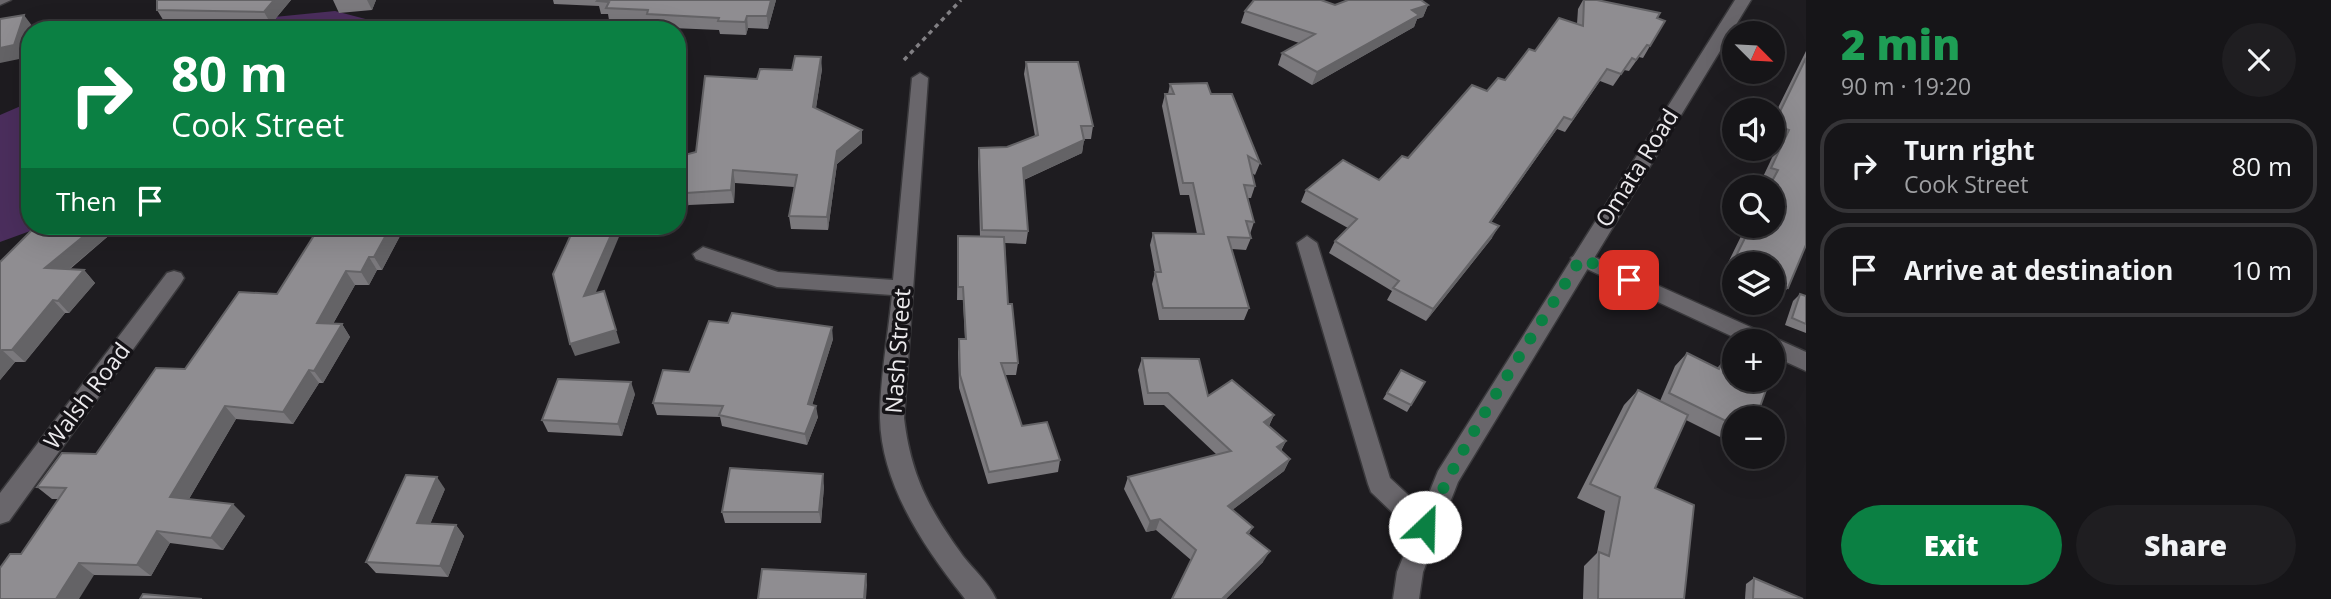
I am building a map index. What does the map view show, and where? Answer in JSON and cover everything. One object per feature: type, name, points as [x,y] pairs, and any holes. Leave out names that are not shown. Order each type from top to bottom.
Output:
[{"type":"street","name":"Omata Road","points":[[1406,599],[1410,572],[1425,527],[1463,449],[1743,0]]},
{"type":"street","name":"Nash Street","points":[[920,78],[892,418],[898,460],[912,497],[969,586],[983,599]]},
{"type":"street","points":[[1307,243],[1380,484],[1425,527]]},
{"type":"street","points":[[702,254],[777,279],[812,284],[903,288]]},
{"type":"street","points":[[1581,258],[1736,329]]},
{"type":"street","name":"Walsh Road","points":[[0,513],[174,278]]},
{"type":"street","points":[[1785,352],[1806,362]]},
{"type":"path","points":[[920,78],[899,78],[901,63],[961,0]]},
{"type":"shaded area","points":[[335,11],[373,21],[233,21]]},
{"type":"shaded area","points":[[21,106],[21,234],[0,242],[0,115]]},
{"type":"building","points":[[157,0],[274,0],[264,12],[157,10]]},
{"type":"building","points":[[598,0],[771,0],[767,16],[747,16],[745,22],[647,14],[648,10],[606,8],[609,2]]},
{"type":"building","points":[[1254,0],[1321,0],[1335,5],[1348,0],[1421,0],[1428,5],[1412,10],[1419,15],[1317,72],[1282,53],[1315,34],[1245,11]]},
{"type":"building","points":[[1584,0],[1597,0],[1660,13],[1657,18],[1665,21],[1650,46],[1647,45],[1636,60],[1632,58],[1621,74],[1607,69],[1572,120],[1564,117],[1490,222],[1499,226],[1433,309],[1393,288],[1399,281],[1335,241],[1357,219],[1306,190],[1343,160],[1379,180],[1402,156],[1408,158],[1472,85],[1487,91],[1498,78],[1505,80],[1529,49],[1535,51],[1559,18],[1583,26]]},
{"type":"building","points":[[24,15],[14,45],[0,48],[0,19]]},
{"type":"building","points":[[795,56],[821,57],[813,107],[862,130],[837,151],[827,217],[789,216],[797,175],[733,170],[731,190],[686,193],[686,155],[696,152],[705,76],[757,79],[760,69],[792,70]]},
{"type":"building","points":[[1806,58],[1806,245],[1788,288],[1785,287],[1785,252],[1738,252],[1745,238],[1785,238],[1785,175],[1775,175],[1778,170],[1771,168],[1774,161],[1785,161],[1785,138],[1789,130],[1785,128],[1785,101]]},
{"type":"building","points":[[1026,62],[1078,62],[1093,126],[1081,126],[1084,140],[1023,168],[1028,231],[982,230],[979,148],[1007,147],[1038,135]]},
{"type":"building","points":[[1207,83],[1211,94],[1232,94],[1260,163],[1248,156],[1255,186],[1244,185],[1254,222],[1246,221],[1251,238],[1228,237],[1249,308],[1163,308],[1155,272],[1161,272],[1153,233],[1204,234],[1193,183],[1183,183],[1165,94],[1174,94],[1170,84]]},
{"type":"building","points":[[27,235],[85,235],[45,268],[84,270],[58,301],[53,300],[12,350],[0,352],[0,262]]},
{"type":"building","points":[[314,235],[386,235],[374,257],[369,257],[361,272],[346,271],[317,323],[342,324],[314,371],[309,370],[283,412],[225,406],[170,497],[233,504],[211,538],[157,531],[137,565],[79,563],[56,599],[0,599],[0,568],[10,554],[21,554],[66,488],[37,487],[62,453],[96,454],[156,368],[185,369],[239,292],[277,294]]},
{"type":"building","points":[[571,235],[611,235],[584,296],[604,291],[616,330],[570,344],[553,274]]},
{"type":"building","points":[[958,236],[1004,237],[1008,304],[1012,304],[1018,363],[1001,363],[1022,426],[1047,422],[1060,460],[989,472],[960,375],[959,339],[966,339],[963,287],[958,287]]},
{"type":"building","points":[[1800,294],[1806,296],[1806,324],[1792,318]]},
{"type":"building","points":[[732,313],[832,327],[808,404],[816,406],[805,434],[719,415],[723,406],[653,403],[663,370],[689,372],[709,321],[728,323]]},
{"type":"building","points":[[1687,353],[1719,369],[1722,363],[1722,392],[1765,392],[1760,406],[1722,406],[1722,419],[1669,393]]},
{"type":"building","points":[[1142,358],[1199,359],[1208,396],[1232,380],[1274,415],[1264,422],[1286,441],[1277,447],[1290,459],[1228,506],[1253,527],[1247,533],[1270,551],[1222,599],[1172,599],[1196,550],[1160,519],[1150,521],[1128,477],[1231,451],[1168,393],[1148,393]]},
{"type":"building","points":[[1401,370],[1425,382],[1411,405],[1387,393]]},
{"type":"building","points":[[558,379],[631,382],[618,424],[542,420]]},
{"type":"building","points":[[1638,390],[1688,415],[1655,488],[1694,505],[1684,599],[1598,599],[1599,552],[1609,556],[1620,497],[1590,484]]},
{"type":"building","points":[[730,468],[823,474],[819,512],[722,512]]},
{"type":"building","points":[[406,475],[437,477],[417,523],[456,525],[440,566],[366,562]]},
{"type":"building","points":[[762,569],[866,574],[864,599],[758,599]]},
{"type":"building","points":[[1754,578],[1803,599],[1753,599]]},
{"type":"building","points":[[143,594],[202,599],[140,599]]},
{"type":"route","points":[[1425,527],[1447,478],[1469,440],[1581,258],[1629,280]]}]
